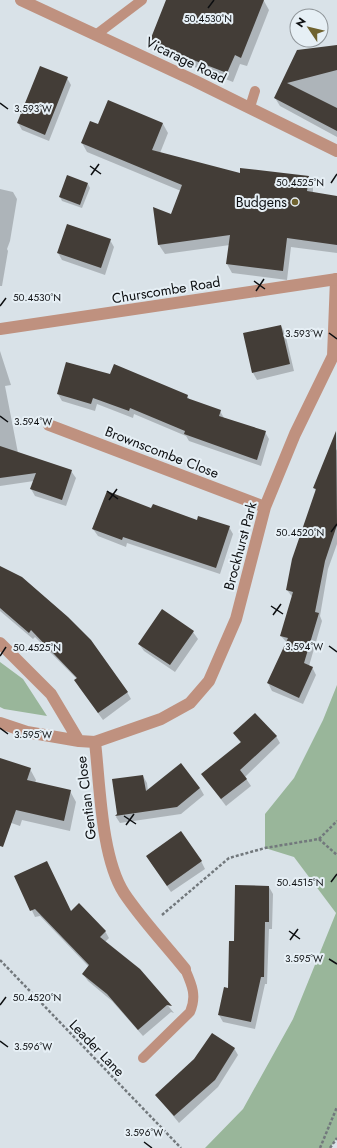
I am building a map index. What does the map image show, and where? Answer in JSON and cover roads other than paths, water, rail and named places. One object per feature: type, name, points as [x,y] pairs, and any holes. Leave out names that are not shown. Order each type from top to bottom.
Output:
[{"type":"street","name":"Vicarage Road","points":[[20,0],[97,34],[250,107],[337,151]]},
{"type":"street","name":"Churscombe Road","points":[[0,330],[337,279]]},
{"type":"street","name":"Brockhurst Park","points":[[0,723],[27,732],[79,741],[95,742],[161,719],[190,703],[209,680],[236,619],[264,507],[296,434],[333,356],[337,279]]},
{"type":"street","name":"Brownscombe Close","points":[[48,425],[264,507]]},
{"type":"street","points":[[1,644],[51,694],[79,741]]},
{"type":"street","name":"Gentian Close","points":[[95,742],[108,852],[124,892],[185,969]]},
{"type":"lane","points":[[97,34],[142,0]]},
{"type":"lane","points":[[250,107],[255,91]]},
{"type":"lane","points":[[143,1058],[190,1012],[194,1003],[194,990],[185,969]]},
{"type":"place","name":"Budgens","points":[[295,202]]}]
